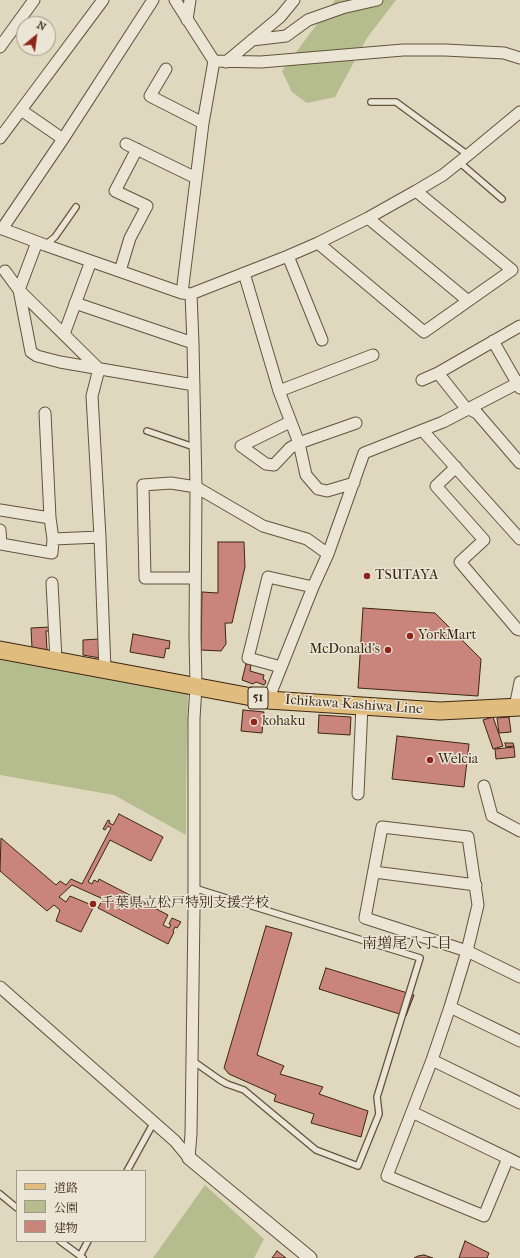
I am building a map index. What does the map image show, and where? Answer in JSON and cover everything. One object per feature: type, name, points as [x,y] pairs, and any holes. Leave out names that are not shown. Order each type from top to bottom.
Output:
[{"type":"main road","name":"Ichikawa-Kashiwa Line","points":[[0,650],[268,700],[440,710],[517,707]]},
{"type":"street","points":[[0,47],[34,0]]},
{"type":"street","points":[[0,138],[103,0]]},
{"type":"street","points":[[153,0],[63,139],[1,228],[41,244],[186,294],[288,256],[368,218],[416,191],[442,174],[468,155],[520,112]]},
{"type":"street","points":[[175,0],[214,61],[203,123],[196,178],[186,294],[193,342],[196,487],[194,888],[191,1134],[189,1158]]},
{"type":"street","points":[[187,20],[190,0]]},
{"type":"street","points":[[226,62],[280,17],[294,0]]},
{"type":"street","points":[[252,40],[286,36],[308,20],[342,8],[377,0]]},
{"type":"street","points":[[214,61],[260,62],[417,50],[504,53],[520,58]]},
{"type":"street","points":[[166,70],[150,96],[203,123]]},
{"type":"street","points":[[21,110],[63,139]]},
{"type":"street","points":[[126,144],[196,178]]},
{"type":"street","points":[[120,271],[130,238],[147,206],[115,191],[137,149]]},
{"type":"street","points":[[318,243],[424,332],[467,300],[512,270],[416,191]]},
{"type":"street","points":[[368,218],[467,300]]},
{"type":"street","points":[[41,244],[19,290],[31,352],[37,356],[60,362],[194,385]]},
{"type":"street","points":[[288,256],[322,340]]},
{"type":"street","points":[[64,334],[91,261]]},
{"type":"street","points":[[5,271],[19,290],[99,369]]},
{"type":"street","points":[[244,273],[279,391],[299,443],[306,475],[318,489],[327,491],[354,483]]},
{"type":"street","points":[[75,303],[193,342]]},
{"type":"street","points":[[422,380],[438,373],[520,326]]},
{"type":"street","points":[[268,700],[328,554],[364,453],[423,431],[519,384],[493,341]]},
{"type":"street","points":[[279,391],[373,355]]},
{"type":"street","points":[[99,369],[92,396],[100,537],[105,670]]},
{"type":"street","points":[[438,373],[465,406],[477,413],[520,463]]},
{"type":"street","points":[[0,530],[1,544],[52,553],[53,539],[50,518],[46,413]]},
{"type":"street","points":[[290,422],[241,446],[266,464],[274,465],[290,448],[299,443],[356,424]]},
{"type":"street","points":[[423,431],[520,539]]},
{"type":"street","points":[[456,467],[436,486],[484,540],[460,562],[517,629],[520,630]]},
{"type":"street","points":[[195,578],[145,578],[143,485],[171,483],[196,487],[263,526],[307,539],[328,554]]},
{"type":"street","points":[[0,510],[50,518]]},
{"type":"street","points":[[53,539],[100,537]]},
{"type":"street","points":[[281,667],[248,658],[268,577],[314,587]]},
{"type":"street","points":[[52,583],[56,660]]},
{"type":"street","points":[[517,707],[520,682]]},
{"type":"street","points":[[358,794],[362,706]]},
{"type":"street","points":[[484,786],[492,816],[520,831]]},
{"type":"street","points":[[508,1158],[484,1216],[387,1176],[432,1060],[450,1007],[467,951],[478,905],[468,838],[382,827],[365,918],[467,951],[520,978]]},
{"type":"street","points":[[374,872],[476,885]]},
{"type":"street","points":[[0,988],[154,1122],[175,1141],[189,1158],[310,1258]]},
{"type":"street","points":[[450,1007],[520,1041]]},
{"type":"street","points":[[432,1060],[520,1103]]},
{"type":"street","points":[[412,1112],[520,1164]]},
{"type":"lane","points":[[371,102],[396,102],[468,155]]},
{"type":"lane","points":[[459,162],[502,199]]},
{"type":"lane","points":[[41,244],[55,237],[76,207]]},
{"type":"lane","points":[[146,431],[194,447]]},
{"type":"lane","points":[[192,1061],[227,1084],[244,1090],[316,1150],[358,1166],[379,1114],[377,1097],[420,958],[194,888]]},
{"type":"lane","points":[[128,1170],[154,1122]]},
{"type":"lane","points":[[0,1194],[16,1207]]},
{"type":"lane","points":[[61,1242],[81,1257],[88,1242]]},
{"type":"green space","points":[[335,0],[396,0],[367,38],[335,97],[307,103],[292,92],[282,71]]},
{"type":"green space","points":[[0,656],[188,691],[186,835],[114,795],[0,775]]},
{"type":"green space","points":[[205,1185],[264,1239],[254,1258],[153,1258]]},
{"type":"building","points":[[218,542],[244,542],[245,567],[232,623],[225,623],[226,644],[221,651],[201,650],[202,592],[218,593]]},
{"type":"building","name":"YorkMart","points":[[363,608],[435,613],[481,659],[478,696],[358,688]]},
{"type":"building","points":[[50,627],[50,631],[46,631],[47,651],[32,648],[31,628]]},
{"type":"building","points":[[133,634],[170,641],[169,649],[166,648],[164,658],[130,652]]},
{"type":"building","points":[[99,639],[100,658],[83,655],[83,640]]},
{"type":"building","points":[[246,664],[251,665],[250,671],[264,675],[263,679],[266,681],[264,685],[256,682],[253,684],[242,680]]},
{"type":"building","points":[[243,710],[264,712],[262,733],[241,731]]},
{"type":"building","points":[[319,715],[351,717],[350,735],[318,733]]},
{"type":"building","points":[[493,717],[503,746],[493,749],[483,720]]},
{"type":"building","points":[[509,717],[511,732],[499,733],[497,718]]},
{"type":"building","points":[[397,736],[469,744],[464,787],[392,779]]},
{"type":"building","points":[[505,743],[513,743],[514,746],[506,747]]},
{"type":"building","points":[[514,747],[515,757],[496,759],[495,749]]},
{"type":"building","points":[[119,814],[163,837],[151,861],[110,840],[88,882],[92,884],[94,880],[98,882],[99,879],[168,915],[163,925],[169,928],[172,918],[181,922],[177,928],[175,927],[168,944],[98,908],[103,899],[72,885],[59,897],[66,902],[70,896],[94,906],[81,932],[56,921],[60,910],[54,905],[47,911],[0,871],[1,838],[56,885],[60,881],[66,885],[71,879],[82,884],[111,828],[108,826],[105,830],[103,829],[108,820],[110,821],[109,823],[113,825]]},
{"type":"building","points":[[266,926],[292,933],[257,1055],[284,1066],[280,1074],[323,1087],[319,1094],[368,1111],[361,1137],[311,1123],[314,1114],[274,1101],[276,1095],[229,1074],[224,1068]]},
{"type":"building","points":[[326,968],[414,995],[406,1016],[319,989]]},
{"type":"building","points":[[465,1241],[489,1253],[487,1258],[459,1258]]},
{"type":"building","points":[[277,1251],[286,1258],[272,1258]]},
{"type":"building","points":[[424,1255],[433,1258],[414,1258],[418,1256]]},
{"type":"place","name":"TSUTAYA","points":[[367,576]]},
{"type":"place","name":"YorkMart","points":[[410,636]]},
{"type":"place","name":"McDonald's","points":[[388,650]]},
{"type":"place","name":"kohaku","points":[[254,722]]},
{"type":"place","name":"Welcia","points":[[430,760]]},
{"type":"place","name":"千葉県立松戸特別支援学校","points":[[93,904]]},
{"type":"district","name":"南増尾八丁目","points":[[407,944]]}]
